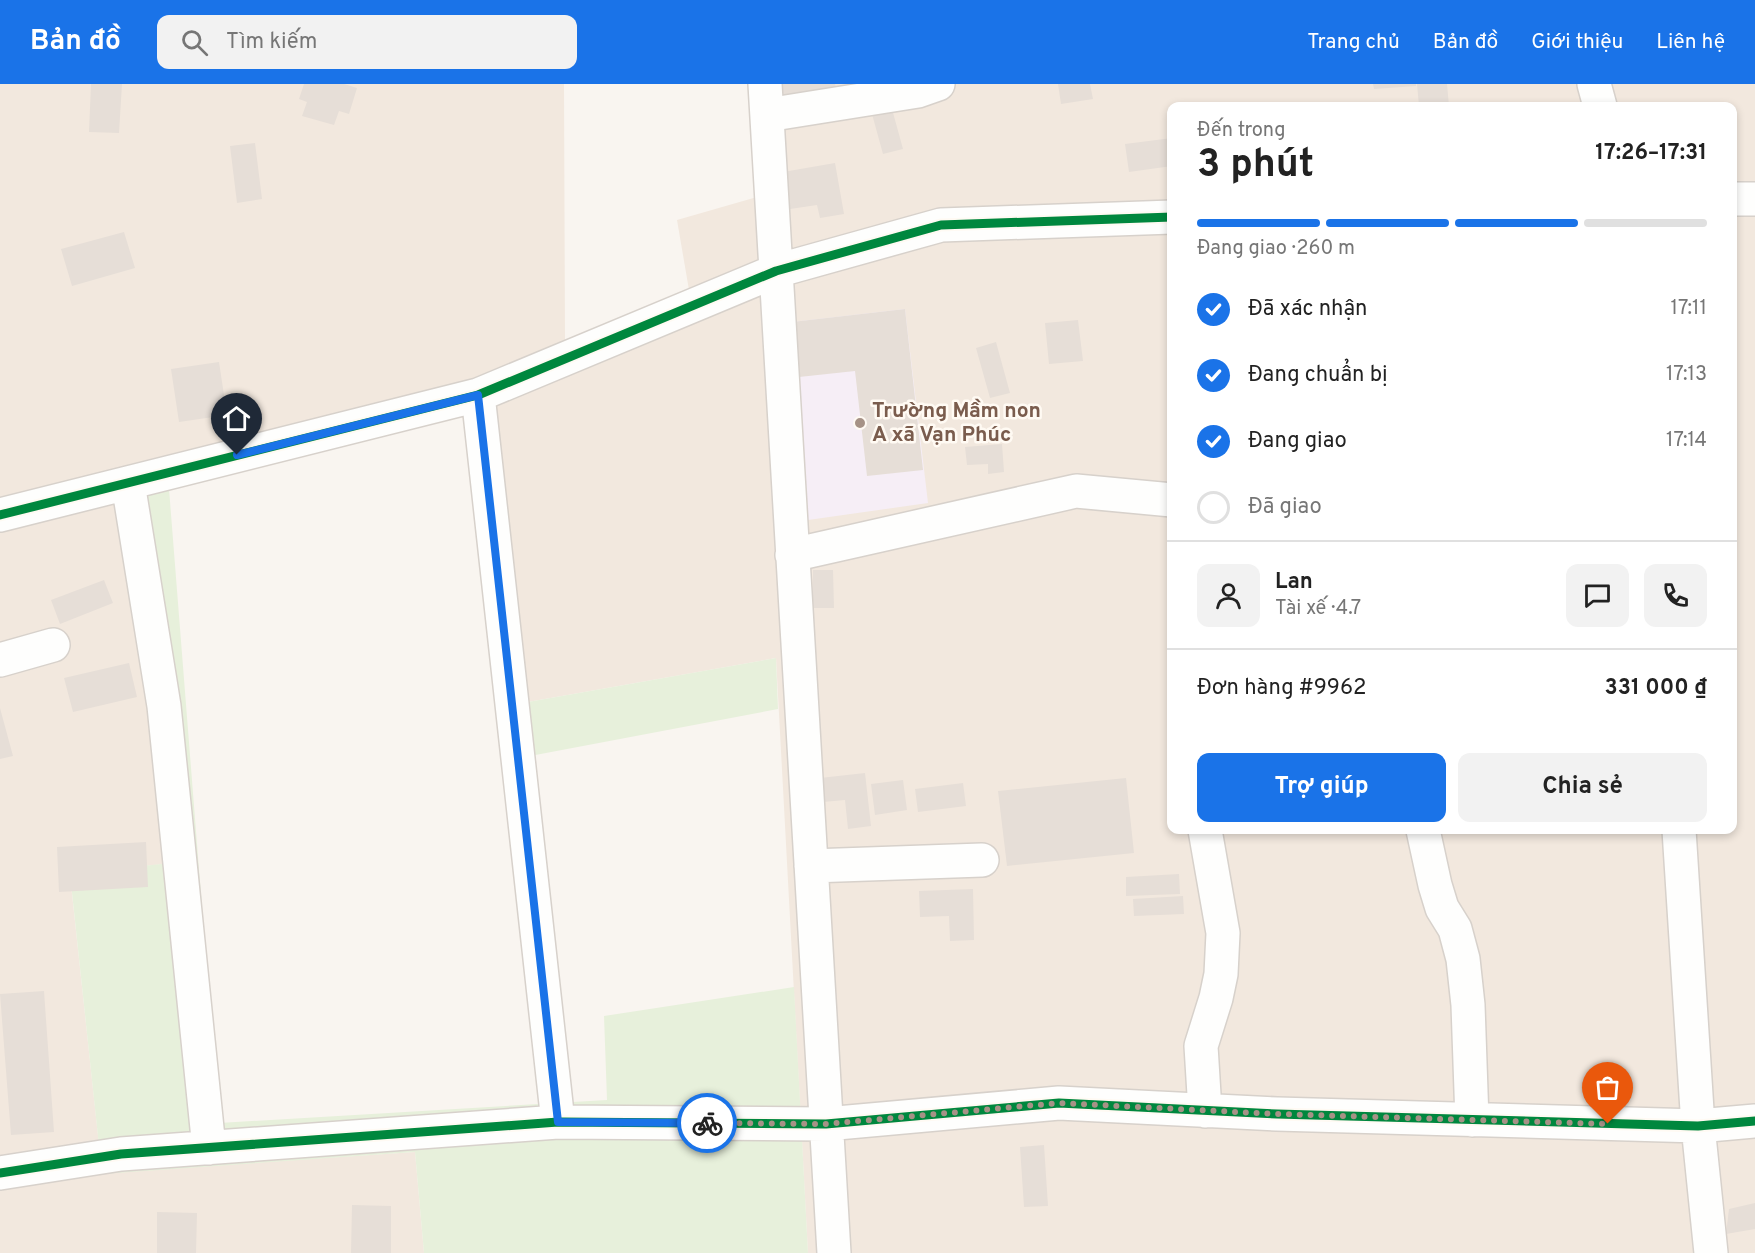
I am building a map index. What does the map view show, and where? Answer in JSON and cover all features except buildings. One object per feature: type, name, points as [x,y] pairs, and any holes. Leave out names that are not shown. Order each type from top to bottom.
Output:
[{"type":"street","points":[[834,1253],[766,99],[918,91],[938,84]]},
{"type":"street","points":[[1594,84],[1599,102]]},
{"type":"street","points":[[1737,199],[1755,199]]},
{"type":"street","points":[[0,515],[478,395],[776,272],[941,225],[1167,216]]},
{"type":"street","points":[[478,395],[558,1122]]},
{"type":"street","points":[[128,483],[164,706],[209,1148]]},
{"type":"street","points":[[792,555],[1076,491],[1167,500]]},
{"type":"street","points":[[0,660],[53,645]]},
{"type":"street","points":[[1205,1110],[1201,1046],[1221,974],[1222,933],[1217,890],[1206,834]]},
{"type":"street","points":[[1424,834],[1442,908],[1455,929],[1463,959],[1468,1005],[1472,1120]]},
{"type":"street","points":[[1678,834],[1698,1126],[1711,1253]]},
{"type":"street","points":[[811,866],[982,860]]},
{"type":"street","points":[[0,1173],[121,1154],[558,1122],[826,1124],[1059,1103],[1472,1120],[1698,1126],[1755,1121]]},
{"type":"shaded area","points":[[0,84],[564,84],[565,340],[689,290],[677,220],[757,197],[751,84],[1755,84],[1755,1253],[808,1253],[776,658],[500,707],[466,408],[140,482],[171,863],[70,875],[102,1173],[415,1152],[424,1253],[0,1253]]},
{"type":"shaded area","name":"Trường Mầm non A xã Vạn Phúc","points":[[905,309],[928,503],[808,520],[799,377],[792,322]]},
{"type":"green space","points":[[168,476],[219,1123],[607,1100],[604,1016],[794,987],[808,1253],[424,1253],[415,1152],[102,1174],[70,874],[170,863],[140,482]]},
{"type":"green space","points":[[776,658],[778,709],[509,760],[500,707]]},
{"type":"cycle path","points":[[0,515],[478,395],[776,271],[941,225],[1167,217]]},
{"type":"cycle path","points":[[0,1173],[121,1154],[558,1122],[826,1124],[1059,1103],[1277,1114],[1698,1126],[1755,1121]]},
{"type":"way so far","points":[[707,1123],[826,1124],[1059,1103],[1277,1114],[1608,1124]]},
{"type":"place","name":"Trường Mầm non A xã Vạn Phúc","points":[[860,423]]},
{"type":"route","points":[[237,455],[478,395],[558,1122],[707,1123]]}]
